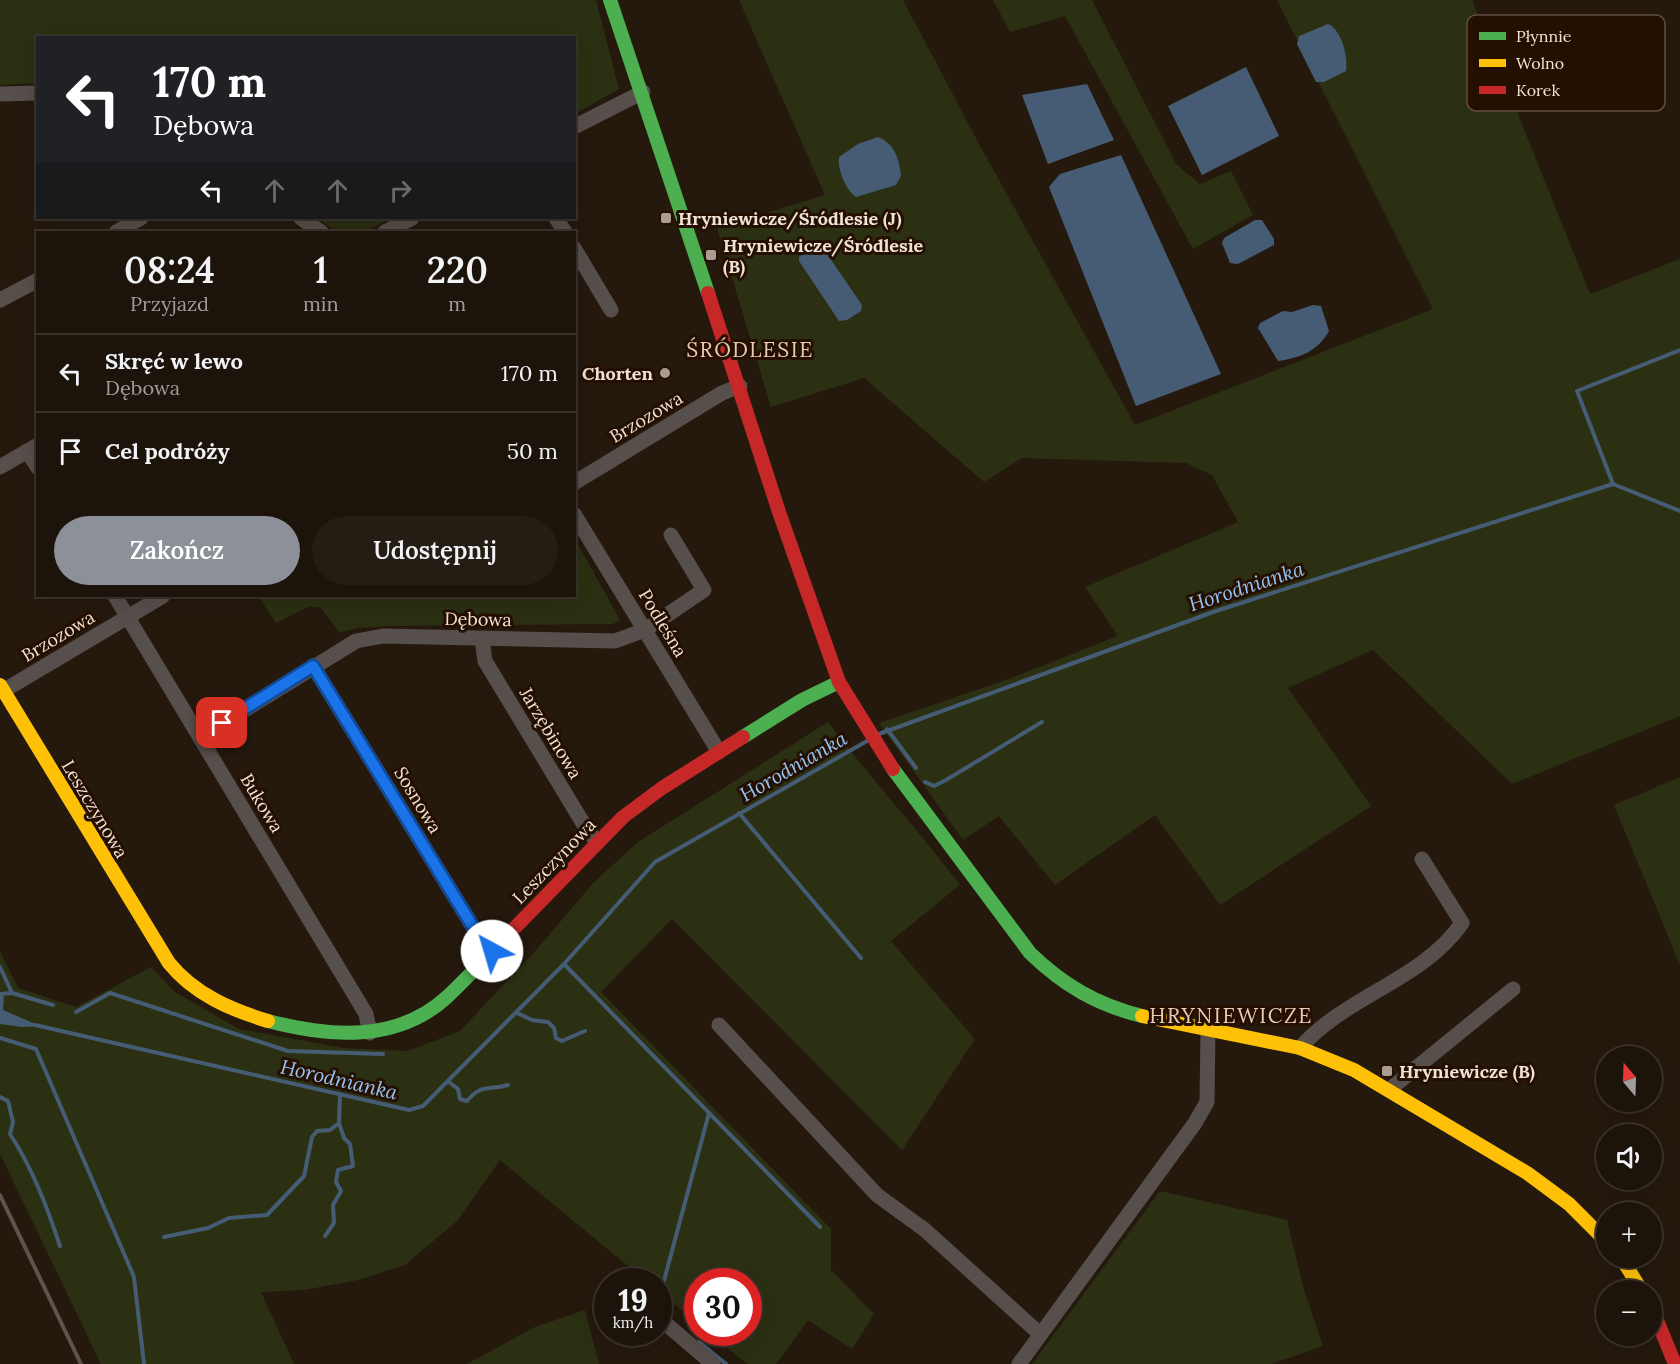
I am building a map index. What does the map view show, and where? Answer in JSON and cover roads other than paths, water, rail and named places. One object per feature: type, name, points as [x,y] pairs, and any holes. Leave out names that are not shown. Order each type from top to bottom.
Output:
[{"type":"street","points":[[610,0],[643,92],[820,635],[839,682],[882,754],[1030,953],[1051,974],[1079,993],[1116,1010],[1300,1048],[1342,1065],[1389,1090],[1546,1185],[1596,1232]]},
{"type":"street","points":[[576,126],[643,92]]},
{"type":"street","points":[[0,94],[36,93]]},
{"type":"street","points":[[118,231],[139,219]]},
{"type":"street","points":[[302,219],[320,231]]},
{"type":"street","points":[[387,231],[410,219]]},
{"type":"street","points":[[576,251],[611,310]]},
{"type":"street","points":[[0,300],[36,281]]},
{"type":"street","name":"Brzozowa","points":[[576,482],[722,393],[740,387]]},
{"type":"street","points":[[0,467],[32,448]]},
{"type":"street","name":"Podleśna","points":[[576,517],[718,752]]},
{"type":"street","name":"Dębowa","points":[[201,737],[356,641],[383,636],[615,641],[645,630],[704,590],[671,535]]},
{"type":"street","name":"Bukowa","points":[[116,597],[366,1014],[370,1033]]},
{"type":"street","name":"Brzozowa","points":[[2,688],[161,597]]},
{"type":"street","name":"Jarzębinowa","points":[[482,639],[485,662],[586,828],[597,842]]},
{"type":"street","name":"Sosnowa","points":[[313,666],[478,935],[492,951]]},
{"type":"street","name":"Leszczynowa","points":[[2,688],[151,937],[174,970],[193,987],[226,1007],[315,1032],[352,1035],[398,1026],[422,1015],[446,998],[623,817],[718,752],[801,700],[839,682]]},
{"type":"street","points":[[1300,1048],[1319,1029],[1438,952],[1462,923],[1422,858]]},
{"type":"street","points":[[1389,1090],[1513,989]]},
{"type":"street","points":[[719,1025],[877,1195],[925,1230],[1040,1334]]},
{"type":"street","points":[[1019,1364],[1195,1122],[1207,1102],[1208,1029]]},
{"type":"street","points":[[672,1329],[713,1364]]},
{"type":"street","points":[[1662,1332],[1675,1364]]},
{"type":"water","points":[[1328,24],[1337,32],[1343,44],[1346,71],[1324,82],[1316,82],[1297,44],[1299,36]]},
{"type":"water","points":[[1246,67],[1279,136],[1202,175],[1168,106]]},
{"type":"water","points":[[1087,84],[1114,140],[1048,164],[1022,95]]},
{"type":"water","points":[[878,137],[884,140],[895,153],[901,176],[896,185],[856,197],[843,179],[839,157],[858,144]]},
{"type":"water","points":[[1121,155],[1221,374],[1136,406],[1049,187],[1060,174]]},
{"type":"water","points":[[1255,220],[1262,220],[1274,239],[1274,245],[1238,264],[1230,263],[1222,243],[1224,238]]},
{"type":"water","points":[[817,244],[823,248],[862,305],[861,311],[847,320],[839,321],[799,261],[799,257]]},
{"type":"water","points":[[1313,305],[1321,306],[1329,331],[1325,338],[1308,352],[1278,361],[1258,328],[1260,323],[1283,311],[1292,312]]},
{"type":"water","points":[[0,992],[4,994],[3,1010],[40,1026],[22,1027],[0,1024]]},
{"type":"waterway","points":[[1613,484],[1577,391],[1680,350]]},
{"type":"waterway","name":"Horodnianka","points":[[879,734],[1216,611],[1613,484],[1680,511]]},
{"type":"waterway","points":[[925,782],[934,786],[946,780],[1042,722]]},
{"type":"waterway","points":[[887,729],[916,768]]},
{"type":"waterway","name":"Horodnianka","points":[[35,1025],[409,1110],[423,1106],[564,964],[655,862],[867,741]]},
{"type":"waterway","points":[[739,813],[861,958]]},
{"type":"waterway","points":[[564,964],[820,1227]]},
{"type":"waterway","points":[[0,967],[12,993]]},
{"type":"waterway","points":[[0,994],[12,993],[53,1005]]},
{"type":"waterway","points":[[76,1012],[110,993],[288,1051],[383,1054]]},
{"type":"waterway","points":[[517,1013],[532,1020],[548,1022],[554,1028],[556,1038],[562,1041],[585,1031]]},
{"type":"waterway","points":[[0,1038],[36,1049],[134,1277],[144,1364]]},
{"type":"waterway","points":[[449,1082],[458,1089],[460,1099],[467,1101],[472,1095],[486,1088],[508,1085]]},
{"type":"waterway","points":[[164,1237],[208,1228],[229,1218],[267,1215],[304,1176],[312,1137],[317,1131],[330,1130],[339,1123],[340,1094]]},
{"type":"waterway","points":[[0,1097],[8,1101],[13,1122],[10,1134],[39,1188],[60,1246]]},
{"type":"waterway","points":[[667,1268],[709,1113]]},
{"type":"waterway","points":[[325,1236],[334,1223],[333,1205],[341,1191],[336,1182],[338,1170],[353,1166],[350,1144],[344,1138],[339,1123]]},
{"type":"waterway","points":[[704,1346],[726,1364]]},
{"type":"railway","points":[[0,1195],[81,1364]]},
{"type":"place","name":"Hryniewicze/Śródlesie (J)","points":[[666,218]]},
{"type":"place","name":"Hryniewicze/Śródlesie (B)","points":[[711,255]]},
{"type":"place","name":"Chorten","points":[[665,373]]},
{"type":"place","name":"Hryniewicze (B)","points":[[1387,1071]]},
{"type":"district","name":"ŚRÓDLESIE","points":[[750,349]]},
{"type":"district","name":"HRYNIEWICZE","points":[[1231,1015]]}]
